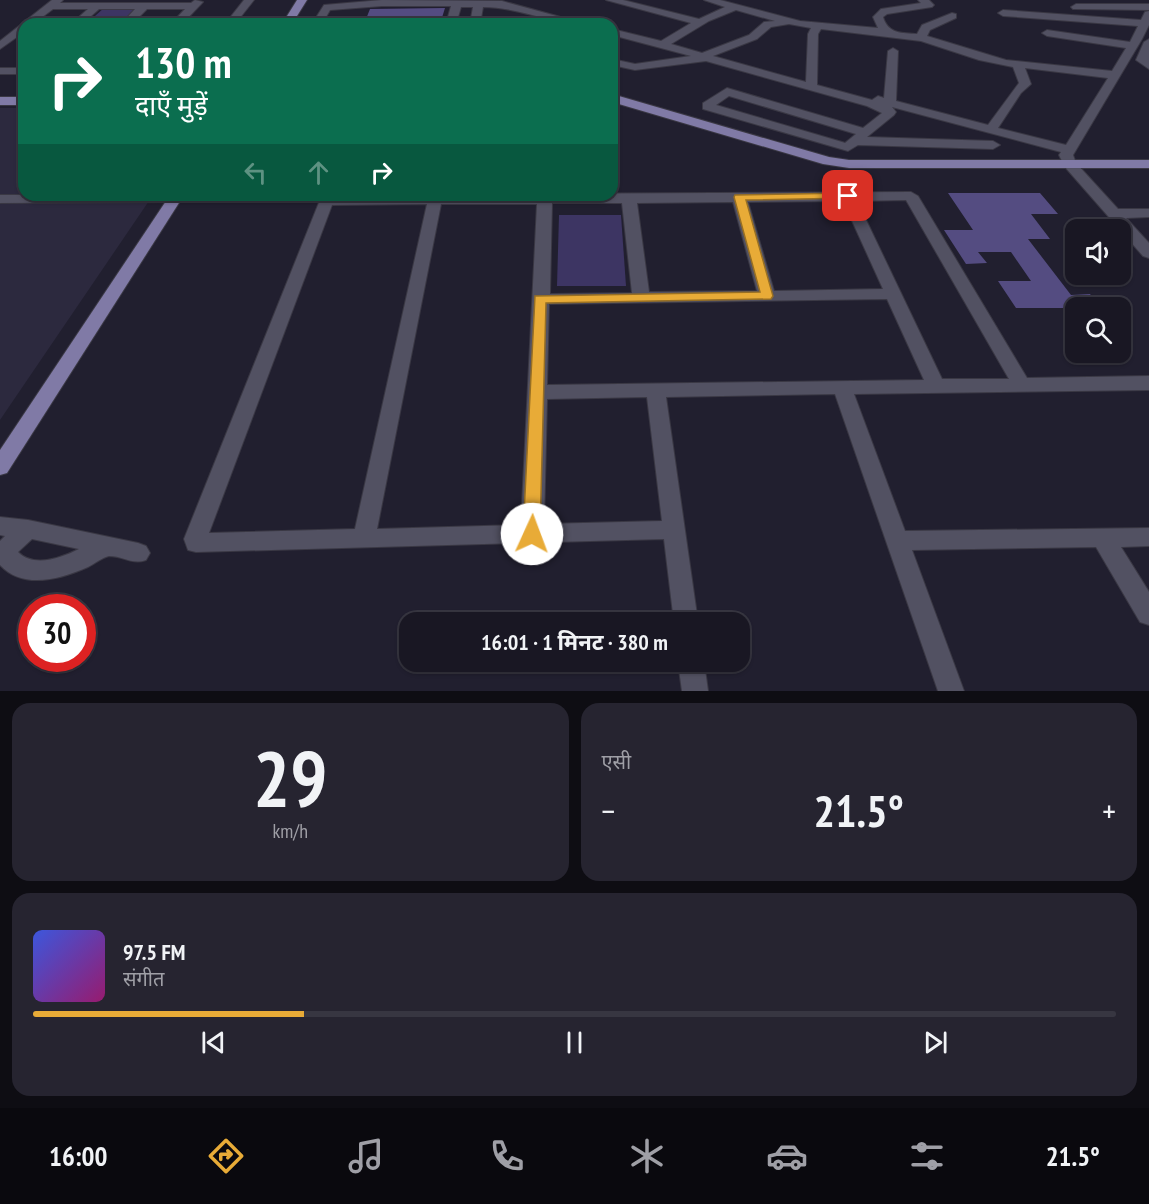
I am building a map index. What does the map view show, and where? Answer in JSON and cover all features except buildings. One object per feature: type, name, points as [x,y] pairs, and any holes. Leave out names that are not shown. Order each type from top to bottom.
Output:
[{"type":"main road","points":[[291,18],[302,0]]},
{"type":"main road","points":[[0,92],[18,92]]},
{"type":"main road","points":[[618,92],[639,95],[835,152],[1068,156],[1149,164]]},
{"type":"main road","points":[[618,100],[828,161],[849,164],[1149,155]]},
{"type":"main road","points":[[0,101],[18,101]]},
{"type":"main road","points":[[0,466],[173,201]]},
{"type":"street","points":[[235,18],[249,0]]},
{"type":"street","points":[[611,0],[700,22]]},
{"type":"street","points":[[709,0],[817,27],[885,32],[922,38],[983,58],[1018,65],[1114,75]]},
{"type":"street","points":[[885,32],[879,25],[878,17],[884,11],[929,5],[923,0]]},
{"type":"street","points":[[476,18],[479,2]]},
{"type":"street","points":[[321,18],[327,8],[331,7],[382,3],[505,2],[560,18]]},
{"type":"street","points":[[35,18],[54,3],[144,6],[197,3]]},
{"type":"street","points":[[183,18],[197,3]]},
{"type":"street","points":[[453,18],[457,3]]},
{"type":"street","points":[[83,18],[97,6]]},
{"type":"street","points":[[132,18],[144,6]]},
{"type":"street","points":[[1018,6],[1149,7]]},
{"type":"street","points":[[662,45],[700,22],[735,7]]},
{"type":"street","points":[[1003,13],[1147,19],[1068,156]]},
{"type":"street","points":[[922,38],[922,31],[930,24],[952,16]]},
{"type":"street","points":[[704,56],[753,37],[768,24],[795,23]]},
{"type":"street","points":[[812,83],[813,34],[817,27]]},
{"type":"street","points":[[0,46],[18,31]]},
{"type":"street","points":[[1047,33],[1133,46]]},
{"type":"street","points":[[618,34],[991,129],[1068,156],[1114,214],[1149,253]]},
{"type":"street","points":[[1149,42],[1142,60],[1149,66]]},
{"type":"street","points":[[890,104],[893,51]]},
{"type":"street","points":[[618,63],[635,67],[703,58],[835,108],[861,137],[993,145]]},
{"type":"street","points":[[991,129],[1025,84],[1018,65]]},
{"type":"street","points":[[0,71],[18,70]]},
{"type":"street","points":[[726,92],[835,108],[889,110],[889,113],[861,137],[848,147],[841,146],[707,106],[726,92]]},
{"type":"street","points":[[848,196],[936,386]]},
{"type":"street","points":[[618,198],[913,196],[1022,385]]},
{"type":"street","points":[[739,197],[767,296]]},
{"type":"street","points":[[629,198],[641,298]]},
{"type":"street","points":[[0,199],[18,199]]},
{"type":"street","points":[[0,211],[173,201]]},
{"type":"street","points":[[327,201],[195,542],[198,544],[674,530]]},
{"type":"street","points":[[364,539],[435,201]]},
{"type":"street","points":[[532,534],[545,201]]},
{"type":"street","points":[[1114,214],[1149,213]]},
{"type":"street","points":[[540,299],[892,294]]},
{"type":"street","points":[[537,392],[1149,383]]},
{"type":"street","points":[[842,388],[951,691]]},
{"type":"street","points":[[656,390],[685,612]]},
{"type":"street","points":[[0,526],[28,529],[138,553]]},
{"type":"street","points":[[28,529],[3,552],[16,566],[40,570],[75,563],[104,547]]},
{"type":"street","points":[[897,541],[1149,537]]},
{"type":"street","points":[[1103,538],[1149,614]]},
{"type":"street","points":[[692,672],[695,691]]},
{"type":"shaded area","points":[[104,8],[137,8],[126,18],[93,18]]},
{"type":"shaded area","points":[[0,108],[18,108],[18,201],[149,201],[0,420]]},
{"type":"shaded area","points":[[559,215],[621,215],[626,286],[557,286]]},
{"type":"route","points":[[532,534],[540,299],[767,296],[739,197],[848,196]]}]
